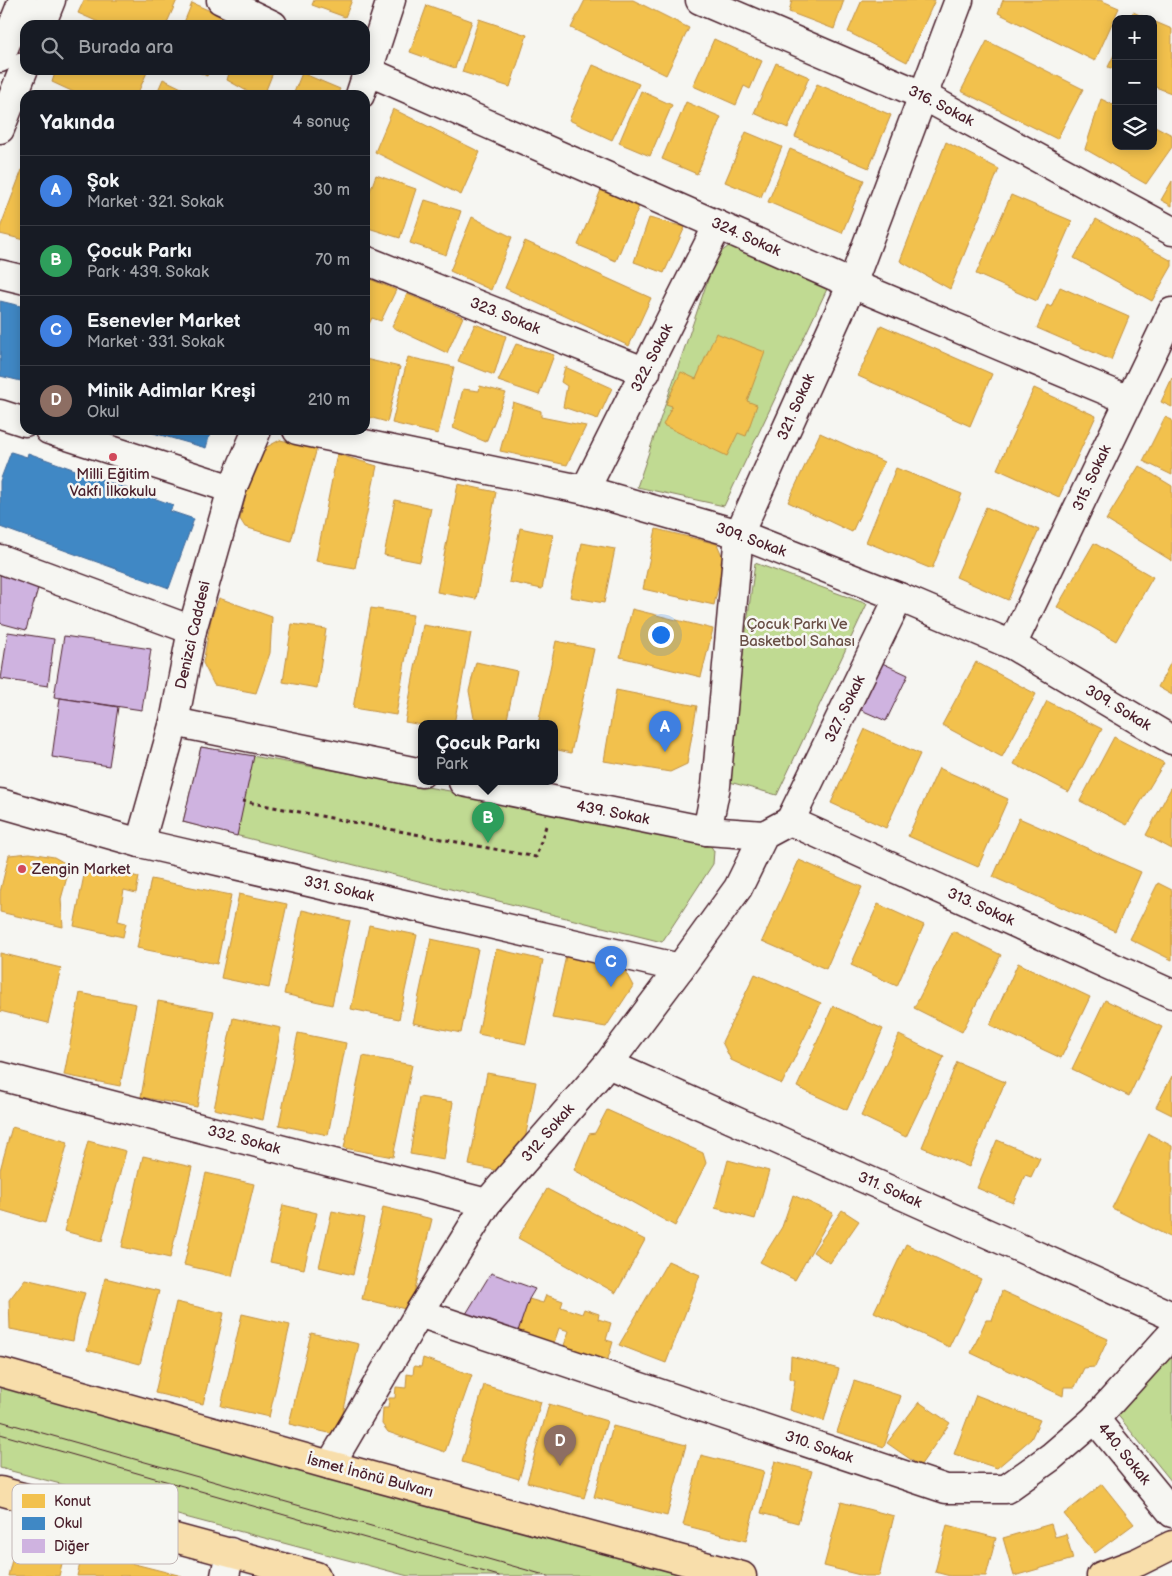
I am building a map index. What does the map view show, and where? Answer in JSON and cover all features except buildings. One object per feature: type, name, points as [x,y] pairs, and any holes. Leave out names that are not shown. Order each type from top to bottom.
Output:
[{"type":"main road","name":"İsmet İnönü Bulvarı","points":[[0,1372],[330,1465],[742,1576]]},
{"type":"main road","points":[[0,1491],[12,1495]]},
{"type":"main road","points":[[1101,1576],[1138,1562],[1172,1545]]},
{"type":"main road","points":[[178,1548],[228,1564],[316,1576]]},
{"type":"street","points":[[0,58],[23,0]]},
{"type":"street","points":[[43,20],[51,0]]},
{"type":"street","points":[[221,0],[263,20]]},
{"type":"street","points":[[370,64],[392,0]]},
{"type":"street","name":"316. Sokak","points":[[700,0],[922,95],[1172,231]]},
{"type":"street","name":"321. Sokak","points":[[707,831],[716,786],[739,534],[852,284],[959,0]]},
{"type":"street","points":[[21,90],[23,75]]},
{"type":"street","name":"324. Sokak","points":[[365,79],[1129,400]]},
{"type":"street","points":[[0,129],[18,104]]},
{"type":"street","name":"322. Sokak","points":[[585,490],[718,226]]},
{"type":"street","name":"323. Sokak","points":[[370,262],[646,372]]},
{"type":"street","points":[[0,274],[20,279]]},
{"type":"street","name":"315. Sokak","points":[[1012,645],[1172,312]]},
{"type":"street","points":[[0,414],[20,420]]},
{"type":"street","points":[[65,435],[232,489]]},
{"type":"street","name":"Denizci Caddesi","points":[[140,843],[174,722],[192,630],[232,489],[255,435]]},
{"type":"street","name":"309. Sokak","points":[[321,435],[585,490],[739,534],[900,597],[1012,645],[1172,740]]},
{"type":"street","points":[[0,559],[192,630]]},
{"type":"street","name":"327. Sokak","points":[[790,821],[900,597]]},
{"type":"street","points":[[174,722],[418,772]]},
{"type":"street","name":"439. Sokak","points":[[477,785],[707,831],[764,835]]},
{"type":"street","name":"331. Sokak","points":[[0,803],[140,843],[680,968]]},
{"type":"street","points":[[764,835],[790,821]]},
{"type":"street","name":"313. Sokak","points":[[790,821],[1172,994]]},
{"type":"street","name":"312. Sokak","points":[[330,1465],[419,1313],[487,1203],[608,1064],[738,888],[764,835]]},
{"type":"street","name":"311. Sokak","points":[[608,1064],[1172,1316]]},
{"type":"street","name":"332. Sokak","points":[[0,1076],[487,1203]]},
{"type":"street","name":"310. Sokak","points":[[419,1313],[946,1489],[1006,1489],[1051,1457],[1096,1419],[1172,1334]]},
{"type":"street","name":"440. Sokak","points":[[1096,1419],[1172,1513]]},
{"type":"path","points":[[242,800],[536,857],[554,801]]},
{"type":"green space","points":[[734,242],[820,279],[827,289],[724,506],[637,487],[716,256]]},
{"type":"green space","name":"Çocuk Parkı Ve Basketbol Sahası","points":[[755,563],[867,604],[777,795],[726,781]]},
{"type":"green space","points":[[201,747],[704,836],[714,851],[713,864],[662,942],[183,822]]},
{"type":"green space","points":[[1172,1353],[1172,1482],[1116,1413]]},
{"type":"green space","points":[[0,1379],[685,1576],[408,1576],[178,1515],[178,1484],[60,1484],[0,1468]]},
{"type":"tram line","points":[[0,1421],[548,1576]]},
{"type":"tram line","points":[[0,1434],[176,1484]]},
{"type":"tram line","points":[[178,1485],[499,1576]]},
{"type":"place","name":"Milli Eğitim Vakfı İlkokulu","points":[[113,457]]},
{"type":"place","name":"Şok","points":[[665,752]]},
{"type":"place","name":"Çocuk Parkı","points":[[488,843]]},
{"type":"place","name":"Zengin Market","points":[[22,869]]},
{"type":"place","name":"Esenevler Market","points":[[611,987]]},
{"type":"place","name":"Minik Adimlar Kreşi","points":[[560,1466]]}]
